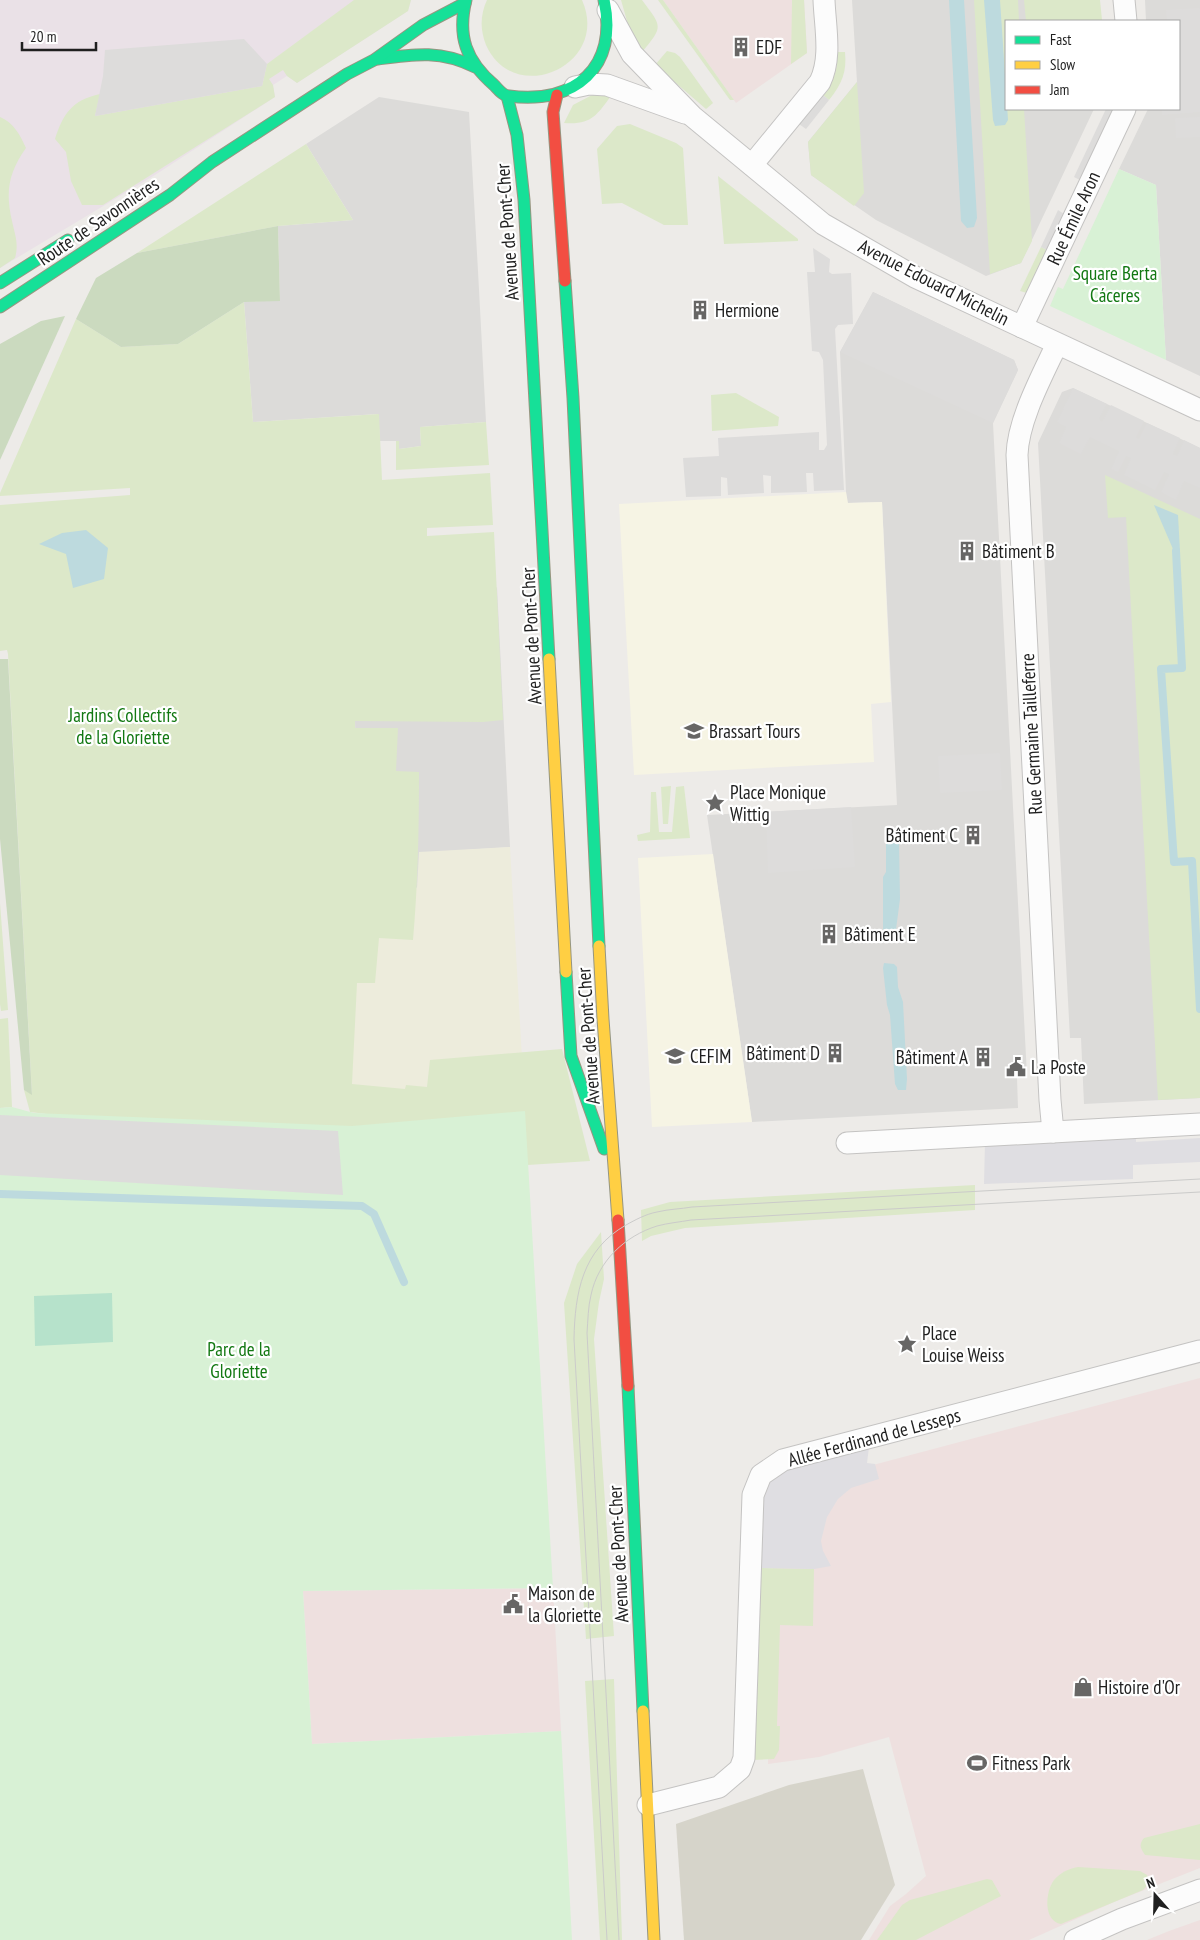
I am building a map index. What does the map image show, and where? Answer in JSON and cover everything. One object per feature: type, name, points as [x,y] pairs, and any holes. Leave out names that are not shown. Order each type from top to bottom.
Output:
[{"type":"main road","name":"Route de Savonnières","points":[[0,307],[170,195],[212,162],[347,74],[374,60],[423,25],[465,2]]},
{"type":"main road","points":[[465,2],[462,14],[462,36],[467,52],[475,67],[489,82],[507,96],[540,98],[566,91],[592,71],[603,52],[608,30],[606,4]]},
{"type":"main road","name":"Route de Savonnières","points":[[374,60],[428,52],[452,56],[475,67]]},
{"type":"main road","name":"Avenue de Pont-Cher","points":[[566,91],[553,112],[573,398],[603,1020],[615,1166],[625,1329],[654,1940]]},
{"type":"main road","name":"Avenue de Pont-Cher","points":[[507,96],[517,134],[524,200],[571,1056],[603,1148],[615,1166]]},
{"type":"main road","name":"Route de Savonnières","points":[[157,190],[212,162]]},
{"type":"main road","name":"Route de Savonnières","points":[[0,284],[80,233]]},
{"type":"street","points":[[752,165],[820,82],[825,71],[827,60],[824,0]]},
{"type":"street","points":[[1124,0],[1126,20]]},
{"type":"street","name":"Avenue Edouard Michelin","points":[[606,4],[632,54],[692,116],[823,224],[915,277],[1200,410]]},
{"type":"street","name":"Avenue Edouard Michelin","points":[[566,91],[589,84],[608,85],[692,116]]},
{"type":"street","name":"Rue Émile Aron","points":[[1022,328],[1124,110]]},
{"type":"street","name":"Rue Germaine Tailleferre","points":[[1053,1132],[1017,442],[1031,401],[1056,344]]},
{"type":"street","points":[[847,1143],[1200,1124]]},
{"type":"street","name":"Allée Ferdinand de Lesseps","points":[[648,1805],[719,1787],[740,1769],[744,1758],[753,1495],[761,1475],[783,1460],[1200,1351]]},
{"type":"street","points":[[1075,1940],[1122,1919],[1200,1890]]},
{"type":"shaded area","points":[[0,0],[411,0],[408,11],[297,83],[287,76],[273,85],[275,97],[155,175],[0,268]]},
{"type":"shaded area","name":"EDF","points":[[663,0],[804,0],[807,53],[736,103]]},
{"type":"shaded area","points":[[852,0],[1097,0],[1098,20],[1005,20],[1005,110],[1094,110],[1021,263],[986,276],[876,220],[811,175],[808,142],[857,82]]},
{"type":"shaded area","points":[[1145,0],[1200,0],[1200,376],[1166,360],[1156,185],[1119,169],[1148,110],[1180,110],[1180,20],[1146,20]]},
{"type":"shaded area","points":[[1200,8],[1200,112],[1162,115],[1162,110],[1180,110],[1180,20],[1167,20],[1166,10]]},
{"type":"shaded area","points":[[244,39],[267,64],[262,86],[95,116],[103,76],[105,50]]},
{"type":"shaded area","points":[[823,95],[829,100],[806,129],[799,124]]},
{"type":"shaded area","points":[[379,97],[469,112],[486,422],[420,427],[421,446],[399,449],[399,441],[380,441],[378,414],[253,422],[244,302],[280,300],[278,226],[353,220],[306,144]]},
{"type":"shaded area","points":[[1106,110],[1114,110],[1080,180],[1074,177]]},
{"type":"shaded area","points":[[1200,117],[1200,137],[1176,138],[1175,118]]},
{"type":"shaded area","points":[[1058,210],[1064,214],[1047,250],[1041,247]]},
{"type":"shaded area","points":[[813,248],[830,259],[829,272],[832,274],[851,273],[853,324],[838,325],[835,329],[844,490],[814,491],[813,473],[806,473],[807,492],[771,493],[771,476],[763,475],[764,493],[728,495],[727,478],[721,477],[721,496],[686,497],[683,458],[719,456],[718,438],[819,432],[819,450],[824,450],[827,445],[823,360],[819,352],[812,351],[807,272],[815,272]]},
{"type":"shaded area","points":[[873,292],[1014,360],[1018,370],[993,423],[1027,1076],[1017,1078],[1018,1108],[752,1122],[707,815],[897,805],[882,502],[847,503],[846,492],[840,352]]},
{"type":"shaded area","points":[[873,292],[1014,360],[1018,370],[993,423],[840,352]]},
{"type":"shaded area","points":[[1073,388],[1200,448],[1200,1098],[1084,1104],[1081,1038],[1070,1038],[1038,443],[1062,392]]},
{"type":"shaded area","points":[[1073,388],[1107,404],[1099,419],[1102,422],[1111,405],[1144,421],[1136,437],[1139,439],[1147,423],[1180,438],[1173,454],[1177,456],[1184,440],[1200,448],[1200,488],[1184,481],[1176,500],[1161,492],[1169,474],[1164,472],[1155,490],[1124,475],[1131,458],[1126,456],[1118,472],[1111,469],[1119,451],[1090,437],[1081,454],[1059,443],[1066,427],[1057,422]]},
{"type":"shaded area","points":[[846,492],[848,503],[882,502],[891,702],[871,704],[874,762],[634,775],[619,504]]},
{"type":"shaded area","points":[[497,587],[510,847],[434,852],[417,888],[358,836],[355,721]]},
{"type":"shaded area","points":[[1000,753],[1002,790],[940,793],[938,756]]},
{"type":"shaded area","points":[[851,807],[855,867],[768,873],[766,812]]},
{"type":"shaded area","points":[[510,847],[525,1111],[352,1126],[343,890],[417,888],[419,852]]},
{"type":"shaded area","points":[[713,854],[752,1122],[652,1127],[638,858]]},
{"type":"shaded area","points":[[0,1115],[338,1131],[343,1195],[0,1175]]},
{"type":"shaded area","points":[[1136,1133],[1136,1142],[1200,1138],[1200,1162],[1133,1165],[1133,1179],[984,1184],[985,1142]]},
{"type":"shaded area","points":[[1200,1378],[1200,1868],[1114,1902],[1029,1940],[869,1940],[890,1906],[926,1876],[889,1737],[819,1757],[768,1764],[775,1491]]},
{"type":"shaded area","points":[[869,1447],[867,1463],[875,1464],[879,1479],[851,1488],[838,1499],[827,1517],[821,1541],[823,1551],[831,1566],[814,1569],[759,1568],[764,1493],[771,1480],[785,1470]]},
{"type":"shaded area","points":[[553,1588],[561,1731],[312,1744],[303,1591]]},
{"type":"shaded area","points":[[863,1769],[895,1885],[861,1940],[684,1940],[676,1824],[789,1785]]},
{"type":"shaded area","points":[[1200,1920],[1200,1940],[1147,1940],[1169,1931]]},
{"type":"green space","points":[[354,0],[411,0],[408,11],[297,83],[287,76],[283,70],[269,79],[273,85],[275,97],[103,205],[82,205],[71,181],[66,152],[55,139],[65,115],[76,104],[100,94],[95,116],[262,86],[267,64]]},
{"type":"green space","points":[[487,0],[582,0],[587,23],[583,43],[572,59],[555,70],[536,76],[517,74],[499,64],[486,45],[482,22]]},
{"type":"green space","points":[[621,0],[642,0],[657,21],[657,31],[642,52],[629,28]]},
{"type":"green space","points":[[658,0],[663,0],[734,100],[730,100]]},
{"type":"green space","points":[[792,0],[804,0],[807,53],[791,64]]},
{"type":"green space","points":[[974,0],[1018,0],[1019,20],[1005,20],[1005,110],[1024,110],[1032,241],[1021,263],[990,274]]},
{"type":"green space","points":[[1024,0],[1100,0],[1102,20],[1026,20]]},
{"type":"green space","points":[[667,51],[675,53],[680,57],[713,103],[706,109],[655,65]]},
{"type":"green space","points":[[837,52],[845,52],[844,72],[837,89],[829,100],[823,95],[834,75],[837,64]]},
{"type":"green space","points":[[857,82],[864,193],[854,206],[811,175],[808,142]]},
{"type":"green space","points":[[594,94],[611,96],[597,114],[587,121],[564,123],[573,105]]},
{"type":"green space","points":[[0,117],[13,126],[26,148],[12,174],[9,191],[10,210],[17,248],[15,258],[0,268]]},
{"type":"green space","points":[[630,124],[676,143],[683,148],[688,225],[664,225],[622,203],[602,204],[597,149],[617,126]]},
{"type":"green space","points":[[306,144],[353,220],[278,226],[137,253]]},
{"type":"green space","name":"Square Berta Cáceres","points":[[1119,169],[1156,185],[1166,360],[1050,306],[1058,287],[1063,289]]},
{"type":"green space","points":[[718,176],[798,239],[798,241],[724,244]]},
{"type":"green space","points":[[278,226],[280,301],[244,302],[178,344],[121,347],[76,319],[96,278],[137,253]]},
{"type":"green space","points":[[1041,247],[1047,250],[1027,293],[1020,291]]},
{"type":"green space","name":"Jardins Collectifs de la Gloriette","points":[[244,302],[253,422],[379,414],[382,480],[490,473],[493,525],[427,528],[427,536],[494,532],[503,720],[483,722],[355,721],[355,728],[398,728],[396,771],[419,772],[419,793],[413,940],[379,938],[375,983],[357,983],[352,1084],[405,1089],[406,1085],[427,1087],[430,1060],[562,1049],[590,1161],[496,1167],[30,1112],[24,1090],[32,1094],[8,654],[7,650],[0,651],[0,505],[130,495],[130,488],[0,496],[0,493],[76,319],[121,347],[178,344]]},
{"type":"green space","points":[[65,316],[0,460],[0,344],[41,321]]},
{"type":"green space","points":[[736,393],[779,417],[778,426],[712,431],[711,395]]},
{"type":"green space","points":[[486,422],[489,465],[396,470],[396,441],[399,441],[399,449],[421,446],[420,427]]},
{"type":"green space","points":[[1105,475],[1200,519],[1200,1098],[1158,1100],[1126,517],[1108,518]]},
{"type":"green space","points":[[0,659],[8,659],[32,1095],[24,1090],[0,839]]},
{"type":"green space","points":[[671,786],[668,824],[663,824],[661,787]]},
{"type":"green space","points":[[684,786],[690,838],[638,841],[637,835],[650,832],[651,792],[656,792],[659,832],[672,832],[676,787]]},
{"type":"green space","points":[[0,903],[8,1010],[1,1011],[0,1004]]},
{"type":"green space","points":[[8,1018],[12,1107],[0,1108],[0,1019]]},
{"type":"green space","name":"Parc de la Gloriette","points":[[12,1107],[34,1113],[352,1126],[525,1111],[553,1588],[303,1591],[312,1744],[561,1731],[572,1940],[0,1940],[0,1108]]},
{"type":"green space","points":[[975,1185],[975,1210],[685,1228],[651,1236],[642,1241],[641,1210],[670,1202]]},
{"type":"green space","points":[[601,1232],[604,1279],[594,1339],[614,1636],[586,1639],[564,1303],[577,1264]]},
{"type":"green space","points":[[112,1293],[113,1342],[35,1346],[34,1296]]},
{"type":"green space","points":[[759,1568],[814,1569],[813,1626],[780,1625],[777,1726],[780,1726],[779,1750],[774,1759],[753,1760]]},
{"type":"green space","points":[[614,1679],[622,1940],[600,1940],[585,1681]]},
{"type":"green space","points":[[1200,1824],[1200,1860],[1145,1855],[1141,1849],[1141,1843],[1144,1838]]},
{"type":"green space","points":[[1078,1867],[1140,1871],[1147,1875],[1148,1883],[1143,1890],[1061,1924],[1055,1922],[1051,1918],[1047,1905],[1051,1885],[1059,1875]]},
{"type":"green space","points":[[987,1879],[992,1880],[1001,1896],[916,1940],[877,1940],[902,1905],[910,1900]]},
{"type":"water","points":[[949,0],[964,0],[977,218],[974,227],[967,228],[961,221]]},
{"type":"water","points":[[984,0],[1000,0],[1005,75],[1005,110],[1007,110],[1008,120],[1005,125],[995,126]]},
{"type":"water","points":[[1154,505],[1178,515],[1180,551],[1173,549]]},
{"type":"water","points":[[86,530],[108,548],[104,579],[73,588],[66,554],[39,544],[62,533]]},
{"type":"water","points":[[896,838],[899,841],[900,899],[895,937],[887,937],[883,932],[883,877],[886,872],[886,842],[888,839]]},
{"type":"water","points":[[884,963],[894,964],[897,967],[898,987],[903,1002],[906,1090],[898,1090],[895,1084]]},
{"type":"waterway","points":[[1176,551],[1182,668],[1161,669],[1174,862],[1192,861],[1200,1009]]},
{"type":"waterway","points":[[0,1194],[362,1206],[374,1214],[404,1282]]},
{"type":"tram line","points":[[607,1940],[574,1339],[579,1289],[590,1260],[599,1247],[611,1235],[641,1217],[661,1211],[692,1207],[1200,1179]]},
{"type":"tram line","points":[[619,1940],[587,1333],[591,1295],[600,1271],[607,1261],[624,1243],[645,1230],[691,1220],[1200,1192]]},
{"type":"traffic: fast","points":[[466,0],[463,25],[466,47],[470,57],[484,76],[505,95],[533,97],[554,94],[572,87],[587,76],[598,62],[605,45],[607,24],[604,0]]},
{"type":"traffic: fast","points":[[0,307],[170,195],[212,162],[347,74],[374,60],[423,25],[465,3]]},
{"type":"traffic: fast","points":[[378,59],[428,55],[451,58],[475,67]]},
{"type":"traffic: fast","points":[[507,96],[517,135],[524,200],[549,659]]},
{"type":"traffic: fast","points":[[0,283],[68,240]]},
{"type":"traffic: fast","points":[[565,281],[573,398],[599,946]]},
{"type":"traffic: fast","points":[[566,972],[571,1056],[604,1149]]},
{"type":"traffic: fast","points":[[628,1386],[643,1711]]},
{"type":"traffic: slow","points":[[549,659],[566,972]]},
{"type":"traffic: slow","points":[[599,946],[618,1220]]},
{"type":"traffic: slow","points":[[643,1711],[654,1940]]},
{"type":"traffic: jam","points":[[557,95],[553,112],[565,281]]},
{"type":"traffic: jam","points":[[618,1220],[628,1386]]},
{"type":"place","name":"EDF","points":[[741,47]]},
{"type":"place","name":"Hermione","points":[[700,310]]},
{"type":"place","name":"Bâtiment B","points":[[967,551]]},
{"type":"place","name":"Brassart Tours","points":[[694,731]]},
{"type":"place","name":"Place Monique Wittig","points":[[715,803]]},
{"type":"place","name":"Bâtiment C","points":[[973,835]]},
{"type":"place","name":"Bâtiment E","points":[[829,934]]},
{"type":"place","name":"Bâtiment D","points":[[835,1053]]},
{"type":"place","name":"CEFIM","points":[[675,1056]]},
{"type":"place","name":"Bâtiment A","points":[[983,1057]]},
{"type":"place","name":"La Poste","points":[[1016,1067]]},
{"type":"place","name":"Place Louise Weiss","points":[[907,1344]]},
{"type":"place","name":"Maison de la Gloriette","points":[[513,1604]]},
{"type":"place","name":"Histoire d'Or","points":[[1083,1687]]},
{"type":"place","name":"Fitness Park","points":[[977,1763]]}]
